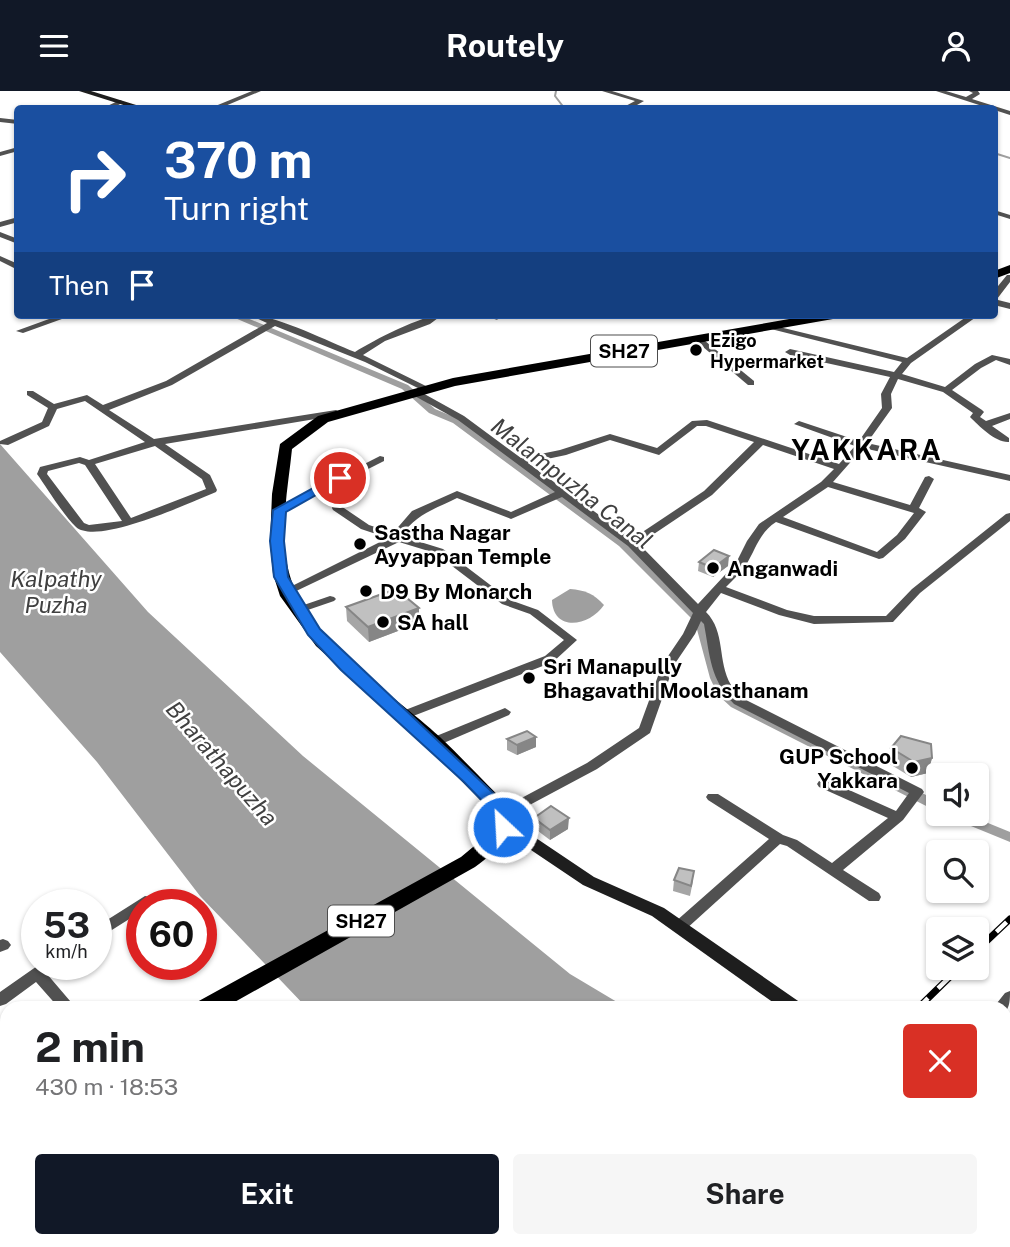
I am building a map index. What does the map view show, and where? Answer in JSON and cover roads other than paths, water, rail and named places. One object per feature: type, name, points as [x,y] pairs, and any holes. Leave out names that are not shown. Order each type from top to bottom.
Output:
[{"type":"main road","name":"SH27","points":[[217,1001],[468,862],[492,845],[503,820],[434,742],[347,667],[313,632],[299,610],[281,577],[277,541],[285,447],[323,419],[417,392],[511,371],[810,319]]},
{"type":"street","points":[[83,91],[131,105]]},
{"type":"street","points":[[221,105],[258,91]]},
{"type":"street","points":[[606,91],[641,101],[632,105]]},
{"type":"street","points":[[939,91],[985,105]]},
{"type":"street","points":[[967,99],[978,93],[972,91]]},
{"type":"street","points":[[113,105],[120,102]]},
{"type":"street","points":[[998,292],[1010,273]]},
{"type":"street","points":[[20,331],[57,319]]},
{"type":"street","points":[[267,319],[356,355],[461,418],[632,544],[697,616],[710,623],[718,667],[731,695],[747,708],[917,792],[898,817],[833,870]]},
{"type":"street","points":[[356,355],[382,339],[432,319]]},
{"type":"street","points":[[784,1001],[744,975],[680,926],[654,910],[580,877],[503,820],[645,730],[659,683],[697,616],[741,564],[757,534],[775,518],[827,482],[841,468],[887,408],[886,394],[895,375],[908,361],[969,319]]},
{"type":"street","points":[[102,409],[169,383],[276,322]]},
{"type":"street","points":[[770,326],[908,361]]},
{"type":"street","points":[[699,339],[751,383]]},
{"type":"street","points":[[946,390],[1010,348]]},
{"type":"street","points":[[790,352],[895,375],[946,390],[979,412],[975,417],[1005,440]]},
{"type":"street","points":[[995,357],[1010,362]]},
{"type":"street","points":[[30,393],[53,407],[87,398],[102,409],[155,443],[206,477],[212,490],[129,523],[88,529],[80,524],[42,474],[44,469],[80,460],[89,463],[155,443],[347,411]]},
{"type":"street","points":[[4,443],[46,424],[53,407]]},
{"type":"street","points":[[985,425],[1010,416]]},
{"type":"street","points":[[520,461],[562,453],[610,437],[659,453],[695,423],[706,423],[841,468]]},
{"type":"street","points":[[799,424],[861,445],[1010,478]]},
{"type":"street","points":[[632,544],[708,493],[761,442]]},
{"type":"street","points":[[279,510],[380,459]]},
{"type":"street","points":[[89,463],[129,523]]},
{"type":"street","points":[[914,509],[929,479]]},
{"type":"street","points":[[775,518],[878,556],[901,537],[921,512],[827,482]]},
{"type":"street","points":[[288,591],[396,538],[416,510],[440,503],[457,494],[514,516],[563,493]]},
{"type":"street","points":[[337,508],[365,527],[439,551],[506,601],[534,612],[571,640],[549,659],[404,715]]},
{"type":"street","points":[[720,589],[783,613],[814,619],[888,620],[916,591],[1010,516]]},
{"type":"street","points":[[299,610],[330,599]]},
{"type":"street","points":[[434,742],[505,712]]},
{"type":"street","points":[[824,784],[898,817]]},
{"type":"street","points":[[713,797],[778,838],[792,843],[874,897]]},
{"type":"street","points":[[680,926],[778,838]]},
{"type":"street","points":[[0,1000],[29,980]]},
{"type":"street","points":[[43,980],[62,1001]]},
{"type":"water","points":[[0,444],[148,612],[303,756],[570,974],[615,1001],[300,1001],[217,914],[217,889],[195,889],[97,762],[0,652]]},
{"type":"water","points":[[570,589],[589,593],[604,605],[590,618],[573,623],[565,622],[554,611],[552,600]]},
{"type":"waterway","points":[[556,91],[555,96],[562,105]]},
{"type":"waterway","points":[[998,154],[1010,158]]},
{"type":"waterway","name":"Malampuzha Canal","points":[[242,319],[405,387],[432,411],[456,421],[623,544],[701,621],[716,678],[722,692],[735,704],[926,801]]},
{"type":"waterway","name":"Malampuzha Canal","points":[[983,826],[1010,837]]},
{"type":"railway","points":[[989,939],[1010,919]]},
{"type":"railway","points":[[925,1001],[947,980]]},
{"type":"place","name":"Ezigo Hypermarket","points":[[696,350]]},
{"type":"place","name":"Sastha Nagar Ayyappan Temple","points":[[360,544]]},
{"type":"place","name":"Anganwadi","points":[[713,568]]},
{"type":"place","name":"D9 By Monarch","points":[[366,591]]},
{"type":"place","name":"SA hall","points":[[383,622]]},
{"type":"place","name":"Sri Manapully Bhagavathi Moolasthanam","points":[[529,678]]},
{"type":"place","name":"GUP School Yakkara","points":[[912,768]]},
{"type":"district","name":"YAKKARA","points":[[867,449]]},
{"type":"water label","name":"Kalpathy Puzha","points":[[56,591]]},
{"type":"water label","name":"Bharathapuzha","points":[[222,763]]}]
